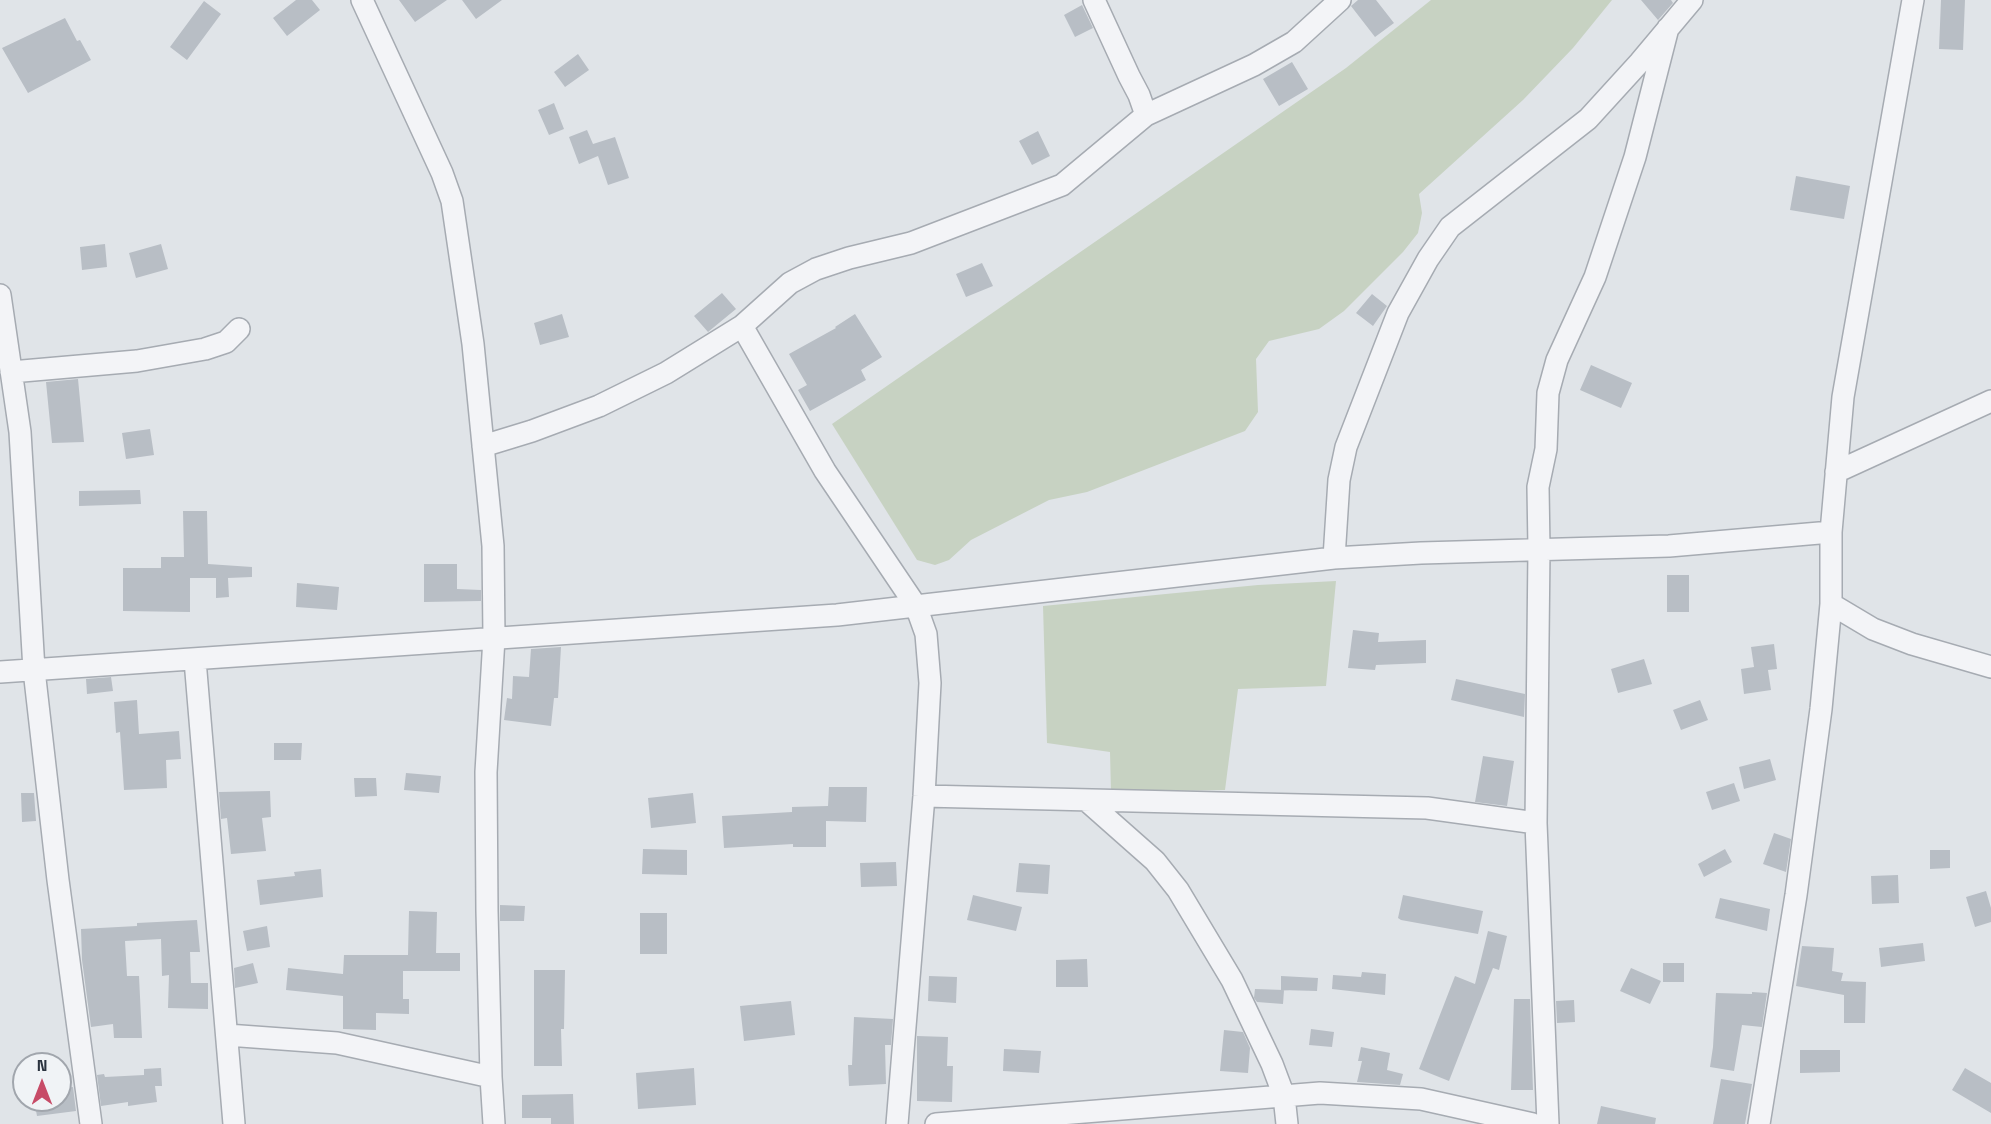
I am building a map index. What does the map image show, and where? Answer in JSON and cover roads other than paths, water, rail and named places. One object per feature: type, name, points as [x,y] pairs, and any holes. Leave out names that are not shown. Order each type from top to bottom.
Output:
[{"type":"street","points":[[362,0],[442,173],[452,201],[473,344],[493,546],[494,638],[486,772],[490,1077],[494,1124]]},
{"type":"street","points":[[1094,0],[1139,94],[1146,115]]},
{"type":"street","points":[[483,446],[599,406],[666,372],[742,326],[790,283],[816,269],[849,258],[910,243],[1026,200],[1062,184],[1146,115],[1254,65],[1294,42],[1340,0]]},
{"type":"street","points":[[1334,558],[1339,480],[1346,447],[1398,313],[1428,259],[1450,227],[1588,119],[1692,0]]},
{"type":"street","points":[[1759,1124],[1799,872],[1821,708],[1831,604],[1831,532],[1843,397],[1913,0]]},
{"type":"street","points":[[1548,1124],[1536,824],[1538,487],[1546,449],[1548,393],[1557,360],[1595,277],[1635,157],[1668,28]]},
{"type":"street","points":[[0,295],[11,372],[8,402],[20,432],[34,670],[58,880],[91,1124]]},
{"type":"street","points":[[742,326],[825,471],[916,606],[926,634],[930,683],[924,796],[897,1124]]},
{"type":"street","points":[[11,372],[137,361],[205,350],[226,342],[239,329]]},
{"type":"street","points":[[1836,472],[1991,401]]},
{"type":"street","points":[[0,672],[837,615],[1334,558],[1670,546],[1831,532]]},
{"type":"street","points":[[1831,604],[1873,629],[1912,644],[1991,667]]},
{"type":"street","points":[[195,660],[234,1124]]},
{"type":"street","points":[[924,796],[1427,808],[1536,824]]},
{"type":"street","points":[[1086,800],[1155,861],[1178,890],[1232,980],[1272,1064],[1284,1096],[1287,1124]]},
{"type":"street","points":[[227,1035],[337,1043],[490,1077]]},
{"type":"street","points":[[936,1124],[1320,1093],[1421,1100],[1533,1124]]}]
